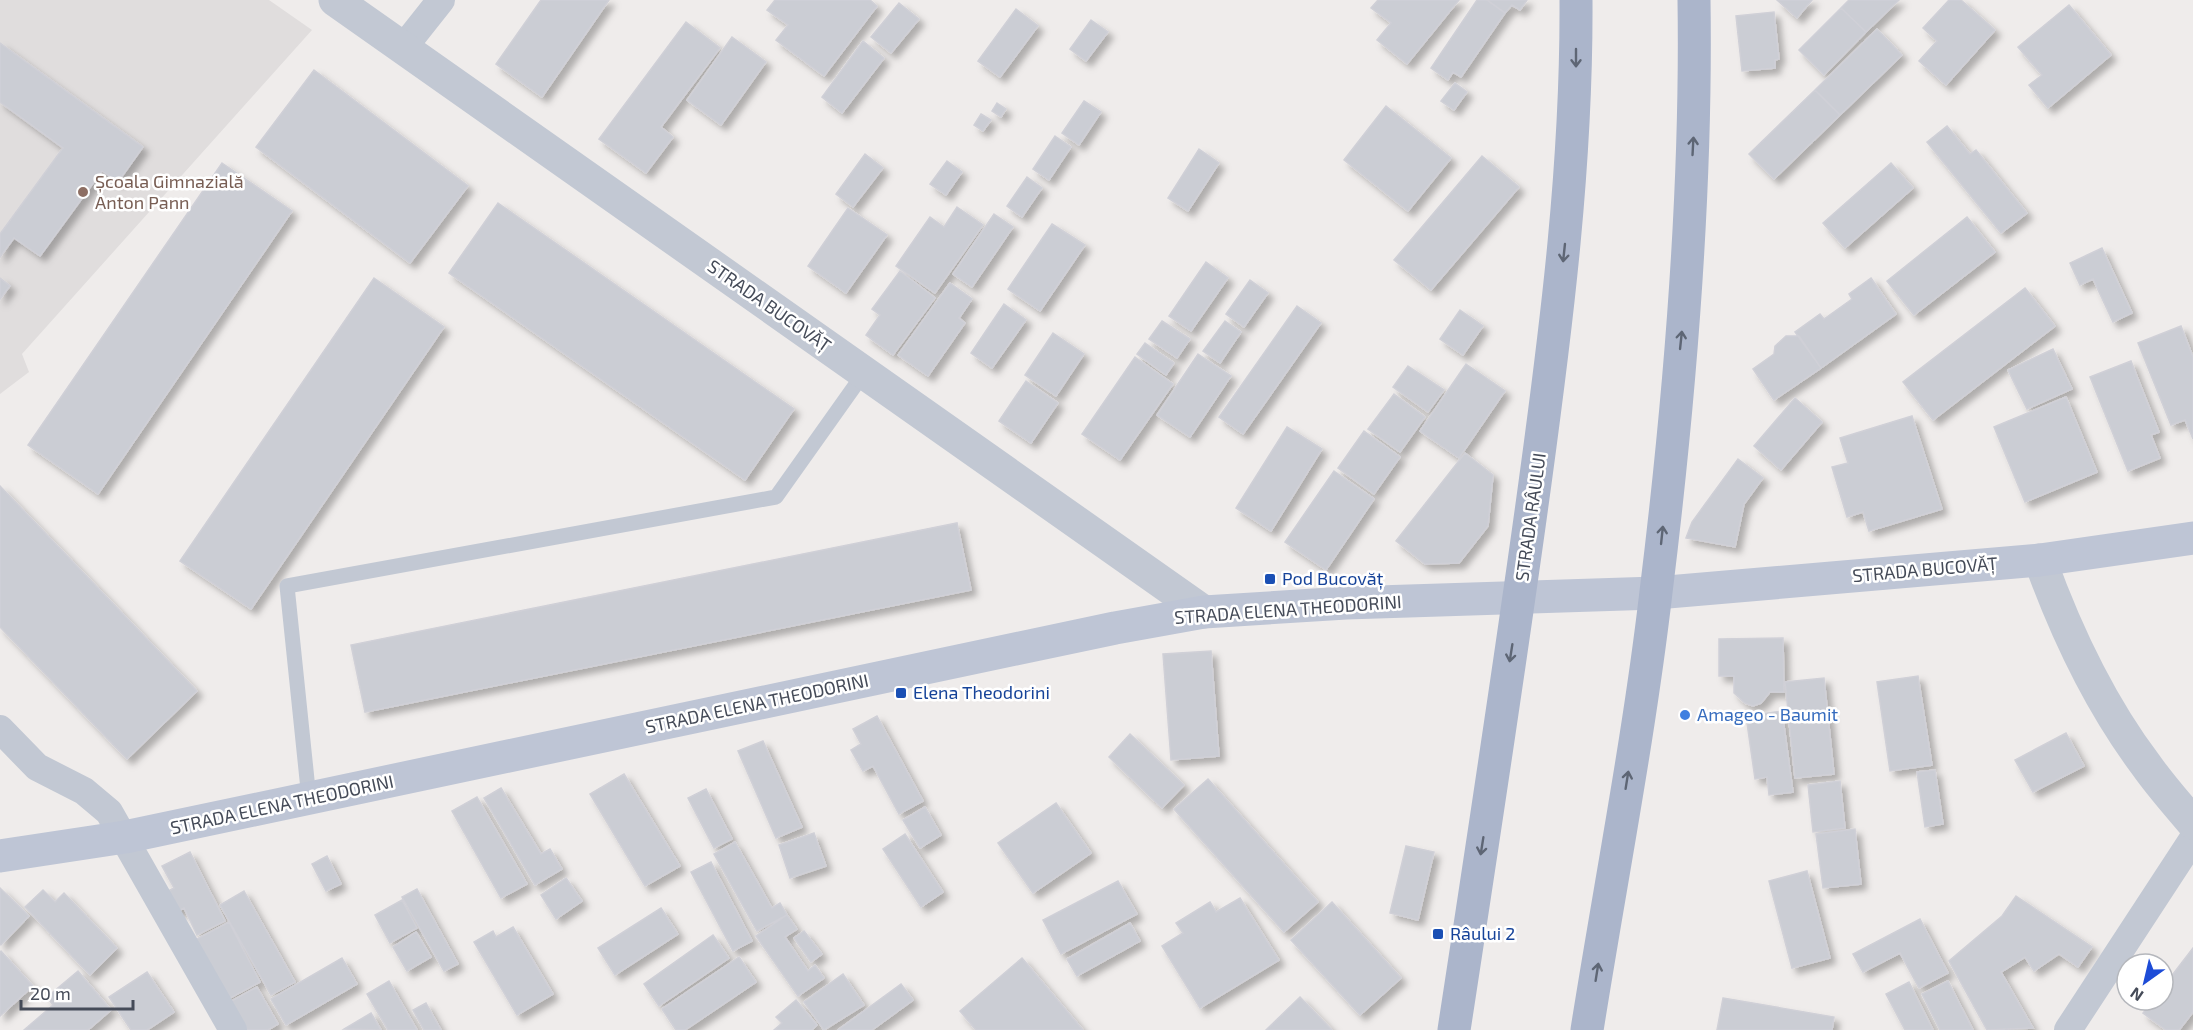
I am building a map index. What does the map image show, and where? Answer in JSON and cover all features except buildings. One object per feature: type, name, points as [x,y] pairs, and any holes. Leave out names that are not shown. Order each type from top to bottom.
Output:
[{"type":"main road","name":"STRADA RÂULUI","points":[[1454,1030],[1520,595],[1557,322],[1569,200],[1576,66],[1576,0]]},
{"type":"main road","points":[[1587,1030],[1656,593],[1683,323],[1695,97],[1694,0]]},
{"type":"main road","name":"STRADA BUCOVĂȚ","points":[[1520,595],[1656,593],[2040,560],[2193,538]]},
{"type":"main road","name":"STRADA ELENA THEODORINI","points":[[0,856],[125,837],[1115,628],[1204,612],[1520,595]]},
{"type":"street","name":"STRADA BUCOVĂȚ","points":[[335,0],[1204,612]]},
{"type":"street","points":[[403,48],[441,0]]},
{"type":"street","points":[[2040,560],[2058,609],[2098,691],[2145,765],[2193,823]]},
{"type":"street","points":[[0,729],[37,767],[84,791],[99,802],[125,837],[233,1030]]},
{"type":"street","points":[[2068,1030],[2193,839]]},
{"type":"lane","points":[[309,799],[287,586],[776,497],[864,373]]},
{"type":"shaded area","name":"Școala Gimnazială Anton Pann","points":[[0,0],[269,0],[312,30],[22,354],[29,372],[0,394]]},
{"type":"place","name":"Școala Gimnazială Anton Pann","points":[[83,192]]},
{"type":"place","name":"Pod Bucovăț","points":[[1270,579]]},
{"type":"place","name":"Elena Theodorini","points":[[901,693]]},
{"type":"place","name":"Amageo - Baumit","points":[[1685,715]]},
{"type":"place","name":"Râului 2","points":[[1438,934]]}]
